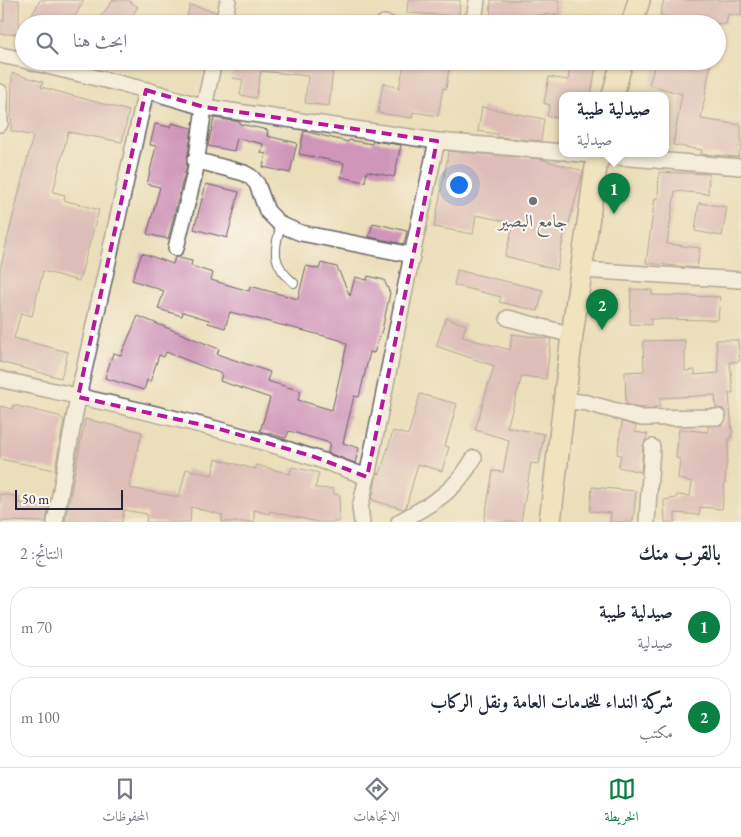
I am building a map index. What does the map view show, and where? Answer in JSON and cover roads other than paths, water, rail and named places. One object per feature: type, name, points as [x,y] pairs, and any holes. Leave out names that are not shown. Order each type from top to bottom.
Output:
[{"type":"main road","points":[[635,15],[639,0]]},
{"type":"main road","points":[[615,92],[620,70]]},
{"type":"main road","points":[[550,522],[572,336],[598,157]]},
{"type":"street","points":[[225,15],[228,0]]},
{"type":"street","points":[[474,15],[477,0]]},
{"type":"street","points":[[0,55],[15,58]]},
{"type":"street","points":[[63,70],[146,90],[204,107],[437,141],[559,152]]},
{"type":"street","points":[[176,248],[195,172],[195,160],[212,70]]},
{"type":"street","points":[[55,522],[78,397],[146,90]]},
{"type":"street","points":[[0,92],[0,124]]},
{"type":"street","points":[[362,522],[360,508],[437,141]]},
{"type":"street","points":[[629,157],[741,168]]},
{"type":"street","points":[[195,160],[244,173],[251,177],[257,184],[267,211],[281,225],[301,233],[412,255]]},
{"type":"street","points":[[582,270],[741,280]]},
{"type":"street","points":[[508,318],[572,336]]},
{"type":"street","points":[[0,380],[216,428],[315,457],[367,477]]},
{"type":"street","points":[[564,400],[587,402],[642,418],[718,417]]},
{"type":"street","points":[[647,522],[652,447]]},
{"type":"street","points":[[398,522],[446,495],[462,479],[474,458]]},
{"type":"lane","points":[[281,225],[275,245],[276,257],[281,272],[294,283]]},
{"type":"place","name":"جامع البصير","points":[[533,201]]},
{"type":"place","name":"صيدلية طيبة","points":[[614,214]]},
{"type":"place","name":"شركة النداء للخدمات العامة ونقل الركاب","points":[[602,330]]}]
